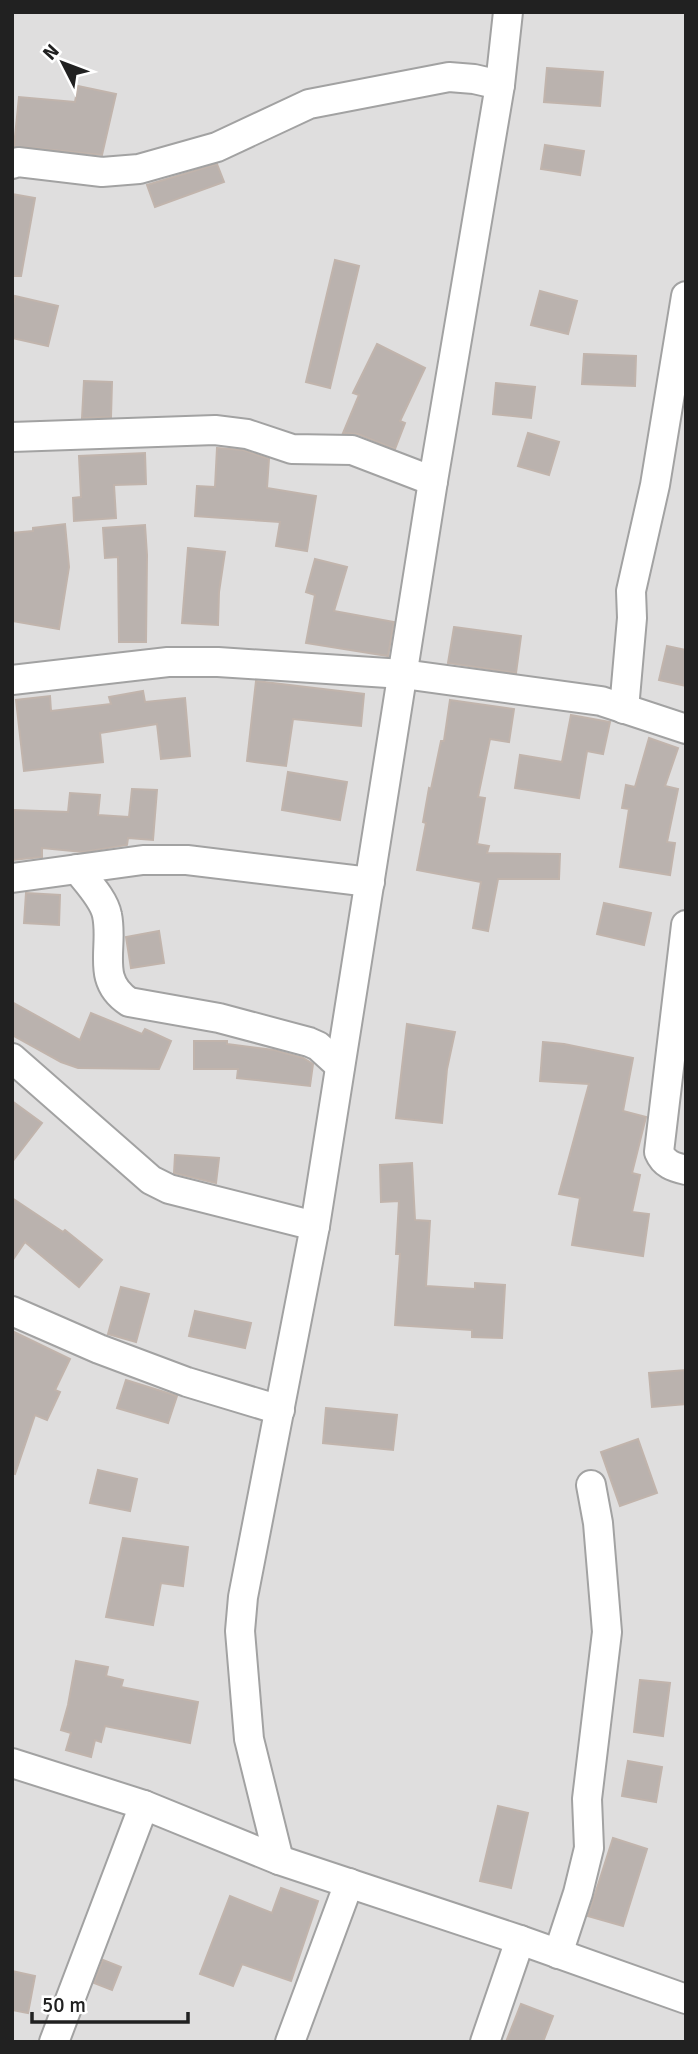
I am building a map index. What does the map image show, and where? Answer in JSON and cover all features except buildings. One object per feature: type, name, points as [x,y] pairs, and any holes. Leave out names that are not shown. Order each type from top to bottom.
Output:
[{"type":"street","points":[[279,1860],[249,1739],[240,1631],[243,1597],[316,1226],[433,481],[500,85],[508,12]]},
{"type":"street","points":[[12,164],[18,162],[102,172],[139,169],[217,147],[309,104],[449,77],[500,85]]},
{"type":"street","points":[[624,709],[632,618],[631,591],[655,485],[686,296]]},
{"type":"street","points":[[12,437],[226,431],[247,434],[292,449],[352,450],[433,481]]},
{"type":"street","points":[[12,680],[168,662],[218,662],[403,674],[578,697],[686,729]]},
{"type":"street","points":[[12,878],[143,859],[187,860],[370,882]]},
{"type":"street","points":[[77,869],[103,904],[107,914],[109,981],[116,993],[129,1002],[219,1018],[309,1042],[318,1046],[340,1066]]},
{"type":"street","points":[[686,925],[659,1152],[663,1160],[673,1168],[686,1170]]},
{"type":"street","points":[[12,1058],[151,1180],[169,1189],[316,1226]]},
{"type":"street","points":[[12,1311],[99,1349],[187,1382],[280,1410]]},
{"type":"street","points":[[558,1954],[578,1894],[589,1848],[587,1799],[607,1632],[598,1523],[591,1485]]},
{"type":"street","points":[[12,1763],[144,1805],[279,1860],[520,1940],[686,2000]]},
{"type":"street","points":[[54,2042],[144,1805]]},
{"type":"street","points":[[290,2042],[349,1883]]},
{"type":"street","points":[[485,2042],[520,1940]]},
{"type":"shaded area","points":[[12,12],[686,12],[686,2042],[12,2042]]}]
